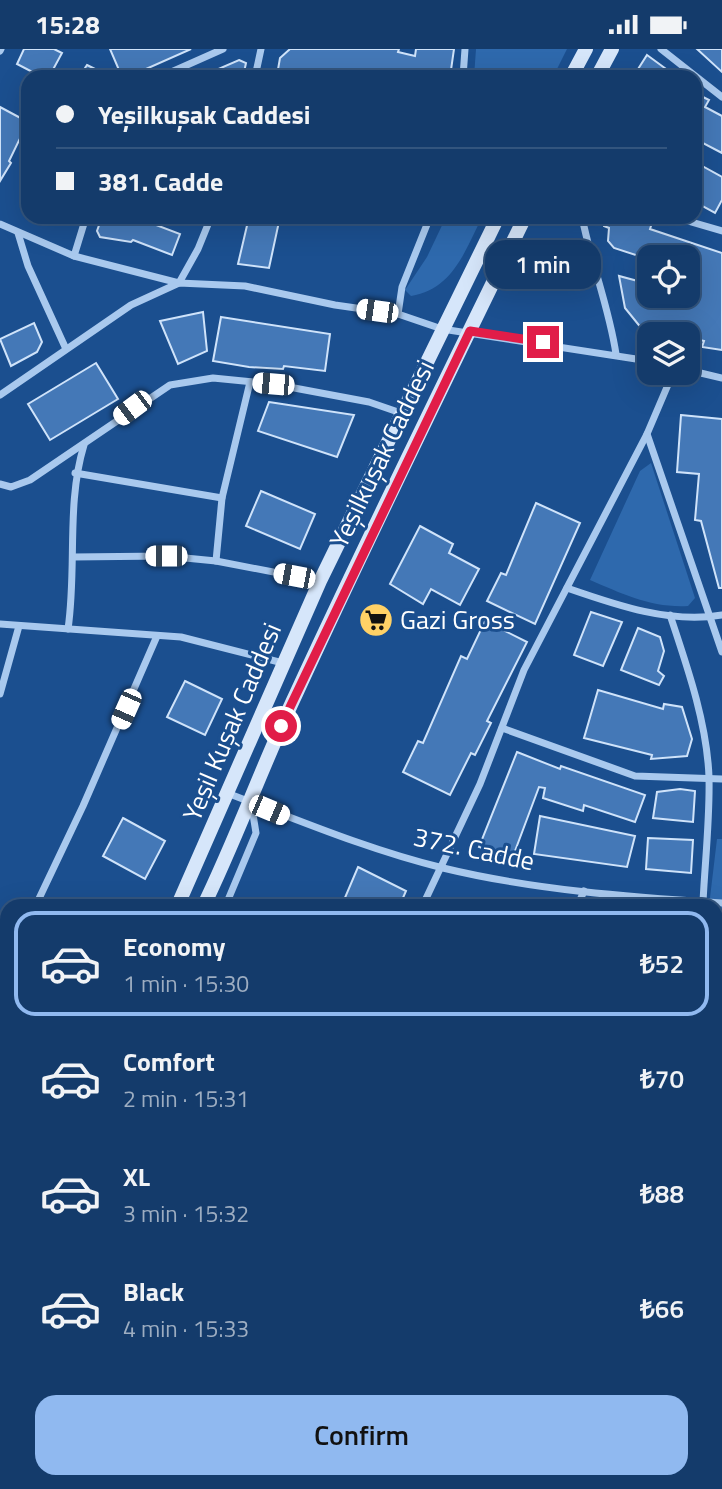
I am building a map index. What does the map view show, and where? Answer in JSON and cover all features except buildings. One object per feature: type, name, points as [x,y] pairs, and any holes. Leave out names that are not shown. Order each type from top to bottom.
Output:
[{"type":"main road","points":[[575,70],[586,49]]},
{"type":"main road","points":[[601,70],[612,49]]},
{"type":"main road","name":"Yeşil Kuşak Caddesi","points":[[181,899],[320,581],[494,224]]},
{"type":"main road","name":"Yeşilkuşak Caddesi","points":[[207,899],[251,803],[301,683],[522,224]]},
{"type":"street","points":[[176,70],[223,49]]},
{"type":"street","points":[[256,70],[261,49]]},
{"type":"street","points":[[464,70],[465,49]]},
{"type":"street","points":[[660,49],[687,70]]},
{"type":"street","points":[[702,82],[722,97]]},
{"type":"street","points":[[0,224],[74,256],[179,283],[245,286],[398,314],[442,329],[470,331],[637,358]]},
{"type":"street","points":[[74,256],[84,224]]},
{"type":"street","points":[[0,395],[21,384],[65,349],[131,305],[179,283],[208,224]]},
{"type":"street","points":[[398,314],[402,288],[427,224]]},
{"type":"street","points":[[584,224],[597,282],[612,328],[616,354]]},
{"type":"street","points":[[698,224],[722,231]]},
{"type":"street","points":[[18,233],[28,266],[65,349]]},
{"type":"street","points":[[700,373],[722,378]]},
{"type":"street","points":[[0,484],[11,487],[30,480],[170,385],[213,378],[250,382],[369,401],[401,413]]},
{"type":"street","points":[[216,561],[222,498],[250,382]]},
{"type":"street","points":[[426,899],[480,783],[524,670],[647,434],[668,385]]},
{"type":"street","points":[[647,434],[722,652]]},
{"type":"street","points":[[68,629],[73,593],[75,473],[84,445]]},
{"type":"street","points":[[75,473],[222,498]]},
{"type":"street","points":[[73,557],[166,556],[216,561],[320,581]]},
{"type":"street","points":[[567,588],[610,603],[670,615],[722,615]]},
{"type":"street","points":[[670,615],[700,721],[709,778],[703,899]]},
{"type":"street","points":[[0,624],[181,637],[284,663]]},
{"type":"street","points":[[0,694],[19,625]]},
{"type":"street","points":[[39,899],[83,806],[157,635]]},
{"type":"street","points":[[502,728],[635,776],[722,779]]},
{"type":"street","name":"372. Cadde","points":[[227,793],[288,818],[441,868],[583,891],[670,899]]},
{"type":"street","points":[[228,899],[257,833],[251,803]]},
{"type":"street","points":[[580,899],[583,891]]},
{"type":"shaded area","points":[[476,49],[567,49],[556,70],[474,70]]},
{"type":"shaded area","points":[[443,224],[478,224],[456,267],[447,277],[425,292],[411,296],[405,290],[427,257]]},
{"type":"shaded area","points":[[651,463],[695,598],[688,606],[649,602],[590,580],[640,471]]},
{"type":"shaded area","points":[[717,839],[722,839],[722,899],[710,899]]},
{"type":"place","name":"Gazi Gross","points":[[376,620]]},
{"type":"route","points":[[281,726],[377,519],[470,331],[543,342]]}]
